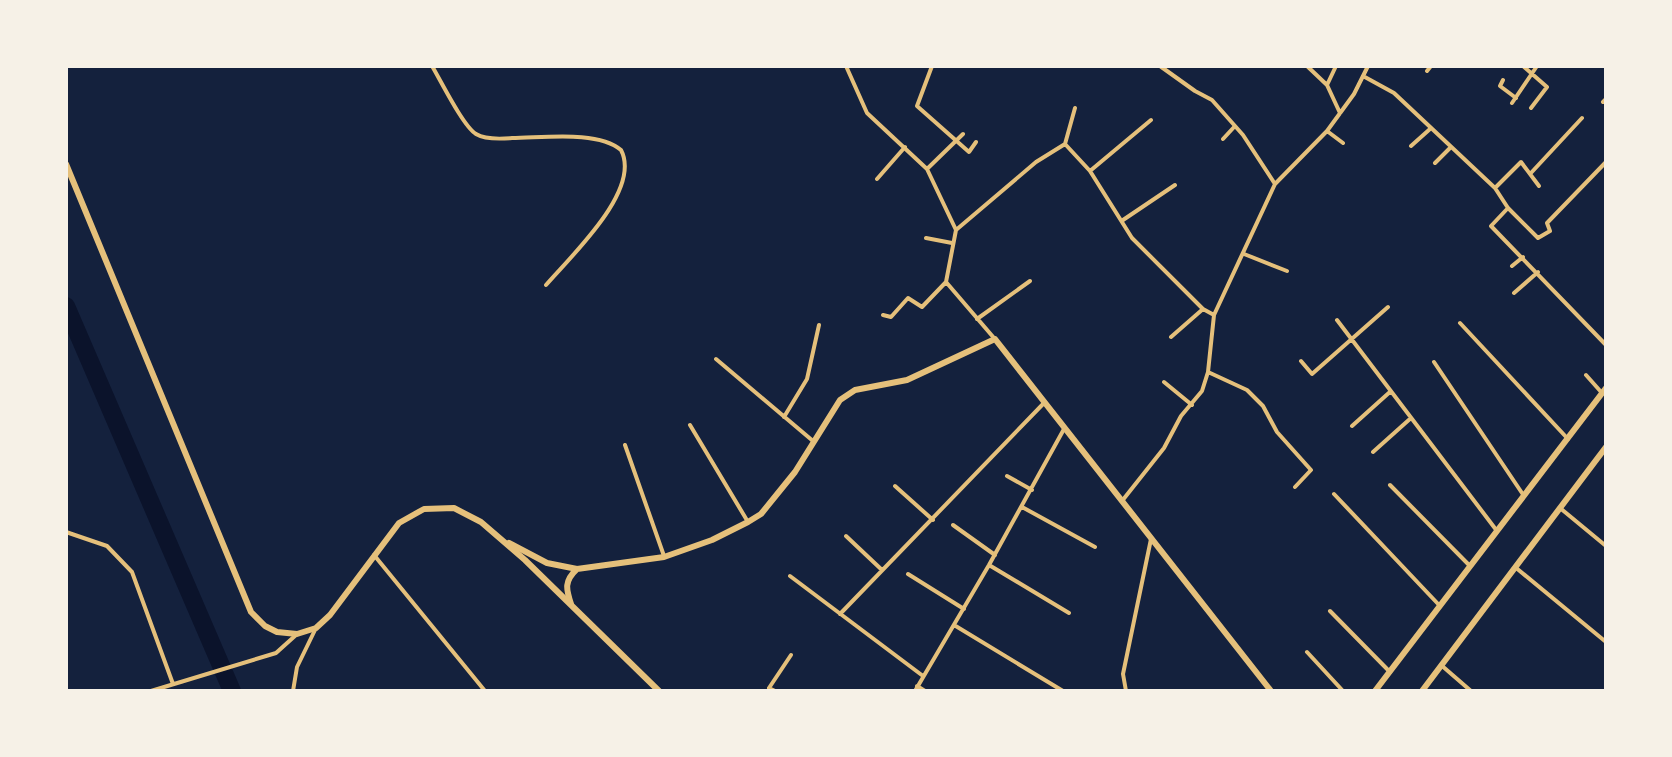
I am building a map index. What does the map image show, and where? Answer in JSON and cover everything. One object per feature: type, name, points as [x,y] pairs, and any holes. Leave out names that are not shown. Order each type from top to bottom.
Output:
[{"type":"main road","points":[[66,164],[251,612],[271,629],[297,634],[316,628],[330,615],[399,523],[415,513],[434,508],[454,508],[472,515],[525,560],[659,691]]},
{"type":"main road","points":[[502,540],[547,563],[577,569],[664,557],[712,540],[761,514],[795,472],[840,400],[855,390],[907,380],[995,339],[1271,691]]},
{"type":"main road","points":[[1375,691],[1604,391]]},
{"type":"main road","points":[[1422,691],[1606,448]]},
{"type":"main road","points":[[571,604],[566,588],[570,576],[577,569]]},
{"type":"street","points":[[432,66],[477,135],[501,139],[576,137],[601,140],[621,150],[626,167],[621,189],[591,232],[546,285]]},
{"type":"street","points":[[846,66],[867,113],[927,169],[956,230]]},
{"type":"street","points":[[932,66],[917,106],[969,152],[976,142]]},
{"type":"street","points":[[1160,66],[1212,100],[1235,126],[1275,184]]},
{"type":"street","points":[[1307,66],[1327,85],[1340,113]]},
{"type":"street","points":[[1122,501],[1164,448],[1181,416],[1202,391],[1208,372],[1214,315],[1275,184],[1327,131],[1368,66]]},
{"type":"street","points":[[1523,66],[1547,87],[1531,108]]},
{"type":"street","points":[[1512,103],[1537,66]]},
{"type":"street","points":[[1327,85],[1335,67]]},
{"type":"street","points":[[1363,76],[1394,93],[1495,188],[1508,208],[1538,238],[1550,231],[1547,223],[1606,162]]},
{"type":"street","points":[[1503,80],[1500,86],[1516,98]]},
{"type":"street","points":[[883,315],[891,317],[908,298],[922,307],[946,282],[956,230],[1036,162],[1065,144],[1075,108]]},
{"type":"street","points":[[1530,174],[1582,118]]},
{"type":"street","points":[[1090,171],[1151,120]]},
{"type":"street","points":[[1223,139],[1235,126]]},
{"type":"street","points":[[1411,146],[1430,129]]},
{"type":"street","points":[[1327,131],[1343,143]]},
{"type":"street","points":[[927,169],[963,134]]},
{"type":"street","points":[[1065,144],[1090,171],[1132,238],[1203,309],[1214,315]]},
{"type":"street","points":[[877,179],[905,147]]},
{"type":"street","points":[[1435,163],[1450,148]]},
{"type":"street","points":[[1495,188],[1521,162],[1539,186]]},
{"type":"street","points":[[1123,220],[1175,185]]},
{"type":"street","points":[[1508,208],[1491,226],[1606,345]]},
{"type":"street","points":[[926,238],[952,243]]},
{"type":"street","points":[[1244,254],[1287,271]]},
{"type":"street","points":[[1512,266],[1523,257]]},
{"type":"street","points":[[1514,293],[1538,272]]},
{"type":"street","points":[[977,319],[1030,281]]},
{"type":"street","points":[[946,282],[995,339]]},
{"type":"street","points":[[1301,361],[1312,374],[1388,307]]},
{"type":"street","points":[[1171,337],[1203,309]]},
{"type":"street","points":[[1337,320],[1497,531]]},
{"type":"street","points":[[1460,323],[1568,439]]},
{"type":"street","points":[[784,417],[807,379],[819,325]]},
{"type":"street","points":[[716,359],[813,441]]},
{"type":"street","points":[[1434,362],[1524,496]]},
{"type":"street","points":[[1208,372],[1247,390],[1263,406],[1277,432],[1311,470],[1295,487]]},
{"type":"street","points":[[1586,375],[1604,391]]},
{"type":"street","points":[[1164,382],[1192,405]]},
{"type":"street","points":[[1352,426],[1391,391]]},
{"type":"street","points":[[840,614],[1044,403]]},
{"type":"street","points":[[1373,452],[1411,418]]},
{"type":"street","points":[[690,425],[748,522]]},
{"type":"street","points":[[925,691],[916,689],[1032,490],[1064,428]]},
{"type":"street","points":[[625,445],[664,557]]},
{"type":"street","points":[[1007,476],[1032,490]]},
{"type":"street","points":[[1390,485],[1470,566]]},
{"type":"street","points":[[895,486],[933,520]]},
{"type":"street","points":[[1334,494],[1440,606]]},
{"type":"street","points":[[1022,507],[1095,547]]},
{"type":"street","points":[[1560,508],[1606,546]]},
{"type":"street","points":[[953,525],[995,555]]},
{"type":"street","points":[[66,532],[107,546],[132,572],[173,684]]},
{"type":"street","points":[[846,536],[883,571]]},
{"type":"street","points":[[1126,691],[1123,674],[1151,539]]},
{"type":"street","points":[[374,555],[485,691]]},
{"type":"street","points":[[989,565],[1069,613]]},
{"type":"street","points":[[1515,567],[1606,642]]},
{"type":"street","points":[[908,574],[964,609]]},
{"type":"street","points":[[790,576],[923,676]]},
{"type":"street","points":[[1330,611],[1390,672]]},
{"type":"street","points":[[954,625],[1063,691]]},
{"type":"street","points":[[293,691],[297,667],[316,628]]},
{"type":"street","points":[[151,691],[258,660],[283,649],[297,634]]},
{"type":"street","points":[[1307,652],[1343,691]]},
{"type":"street","points":[[775,691],[769,688],[791,655]]},
{"type":"street","points":[[1441,665],[1471,691]]},
{"type":"waterway","points":[[66,306],[232,691]]}]
